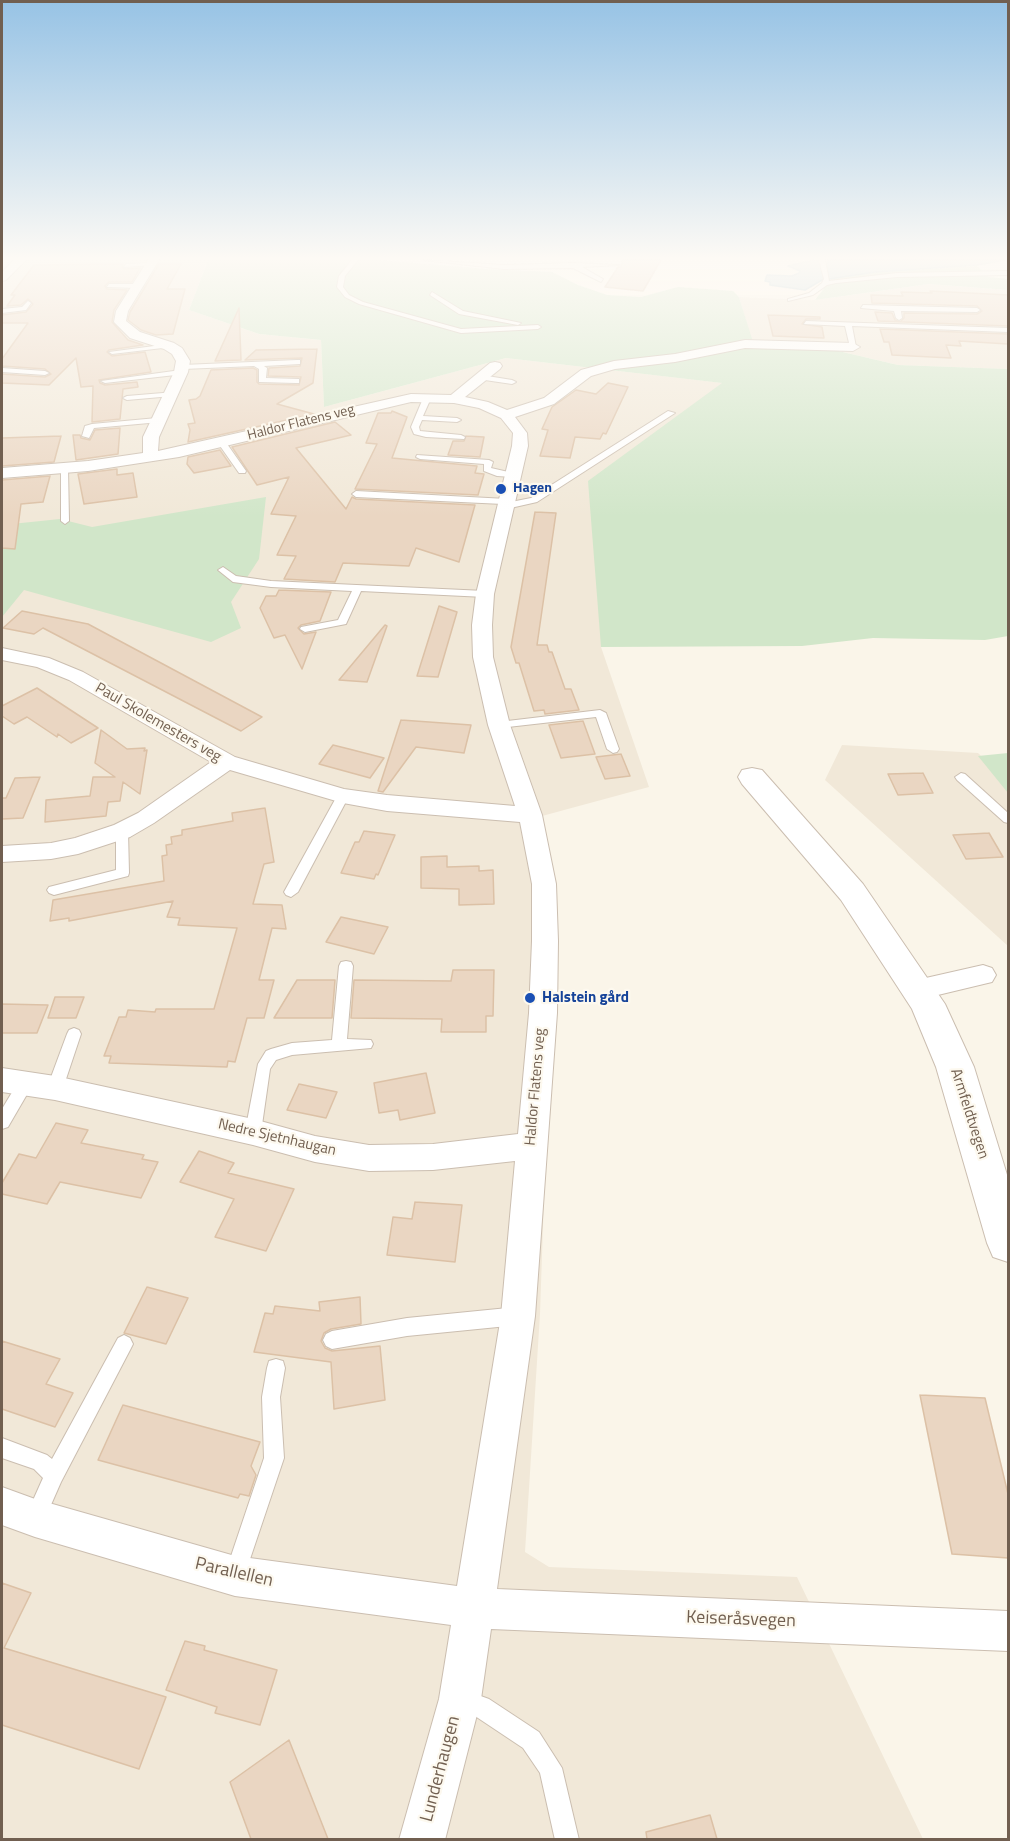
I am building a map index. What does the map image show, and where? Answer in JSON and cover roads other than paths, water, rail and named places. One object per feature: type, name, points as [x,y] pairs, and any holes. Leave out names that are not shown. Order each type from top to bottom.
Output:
[{"type":"street","points":[[150,457],[151,437],[182,369],[181,356],[169,346]]},
{"type":"street","points":[[506,415],[549,401],[586,373],[614,365],[675,358],[735,346]]},
{"type":"street","points":[[454,399],[495,366]]},
{"type":"street","name":"Haldor Flatens veg","points":[[2,473],[150,457],[222,443],[396,400],[454,399],[483,405],[506,415],[517,427],[521,438],[485,594],[482,625],[483,657],[499,725],[530,815],[544,884],[543,1013],[518,1316],[474,1608]]},
{"type":"street","name":"Paul Skolemesters veg","points":[[2,654],[42,662],[76,676],[227,762],[343,796],[387,803],[530,815]]},
{"type":"street","points":[[2,854],[51,851],[78,846],[122,831],[146,818],[227,762]]},
{"type":"street","name":"Armfeldtvegen","points":[[753,777],[852,892],[927,1004],[955,1067],[1008,1243]]},
{"type":"street","points":[[917,990],[983,975]]},
{"type":"street","name":"Nedre Sjetnhaugan","points":[[14,1082],[55,1088],[253,1132],[315,1149],[369,1158],[433,1158],[531,1146]]},
{"type":"street","name":"Parallellen","points":[[18,1512],[235,1576],[474,1608]]},
{"type":"street","name":"Keiseråsvegen","points":[[474,1608],[1008,1631]]},
{"type":"street","name":"Lunderhaugen","points":[[422,1839],[459,1699],[474,1608]]},
{"type":"lane","points":[[112,352],[169,346]]},
{"type":"lane","points":[[105,381],[220,362],[256,364],[297,362]]},
{"type":"lane","points":[[256,364],[263,368],[261,380],[296,381]]},
{"type":"lane","points":[[2,370],[45,373]]},
{"type":"lane","points":[[481,377],[512,382]]},
{"type":"lane","points":[[127,398],[172,394]]},
{"type":"lane","points":[[427,398],[416,427],[417,432],[426,435],[461,437]]},
{"type":"lane","points":[[356,494],[506,504],[534,500],[671,413]]},
{"type":"lane","points":[[421,417],[457,420]]},
{"type":"lane","points":[[86,436],[87,428],[92,426],[158,420]]},
{"type":"lane","points":[[222,443],[242,471]]},
{"type":"lane","points":[[420,457],[489,462],[487,469],[497,473],[513,474]]},
{"type":"lane","points":[[64,468],[65,521]]},
{"type":"lane","points":[[223,570],[233,579],[271,584],[485,594]]},
{"type":"lane","points":[[306,629],[342,622],[358,588]]},
{"type":"lane","points":[[499,725],[600,713],[613,749]]},
{"type":"lane","points":[[961,777],[1008,819]]},
{"type":"lane","points":[[291,892],[343,796]]},
{"type":"lane","points":[[54,890],[123,873],[122,831]]},
{"type":"lane","points":[[339,1046],[346,966]]},
{"type":"lane","points":[[55,1088],[74,1034]]},
{"type":"lane","points":[[253,1132],[263,1068],[271,1055],[292,1049],[366,1044]]},
{"type":"lane","name":"Nedre Sjetnhaugan","points":[[2,1122],[14,1082]]},
{"type":"lane","points":[[332,1340],[407,1327],[518,1316]]},
{"type":"lane","points":[[18,1512],[54,1475],[124,1344]]},
{"type":"lane","points":[[235,1576],[274,1458],[271,1397],[276,1368]]},
{"type":"lane","points":[[2,1448],[40,1462],[54,1475]]},
{"type":"lane","name":"Lunderhaugen","points":[[459,1699],[481,1707],[531,1740],[550,1768],[567,1839]]},
{"type":"place","name":"Hagen","points":[[501,489]]},
{"type":"place","name":"Halstein gård","points":[[530,998]]}]
